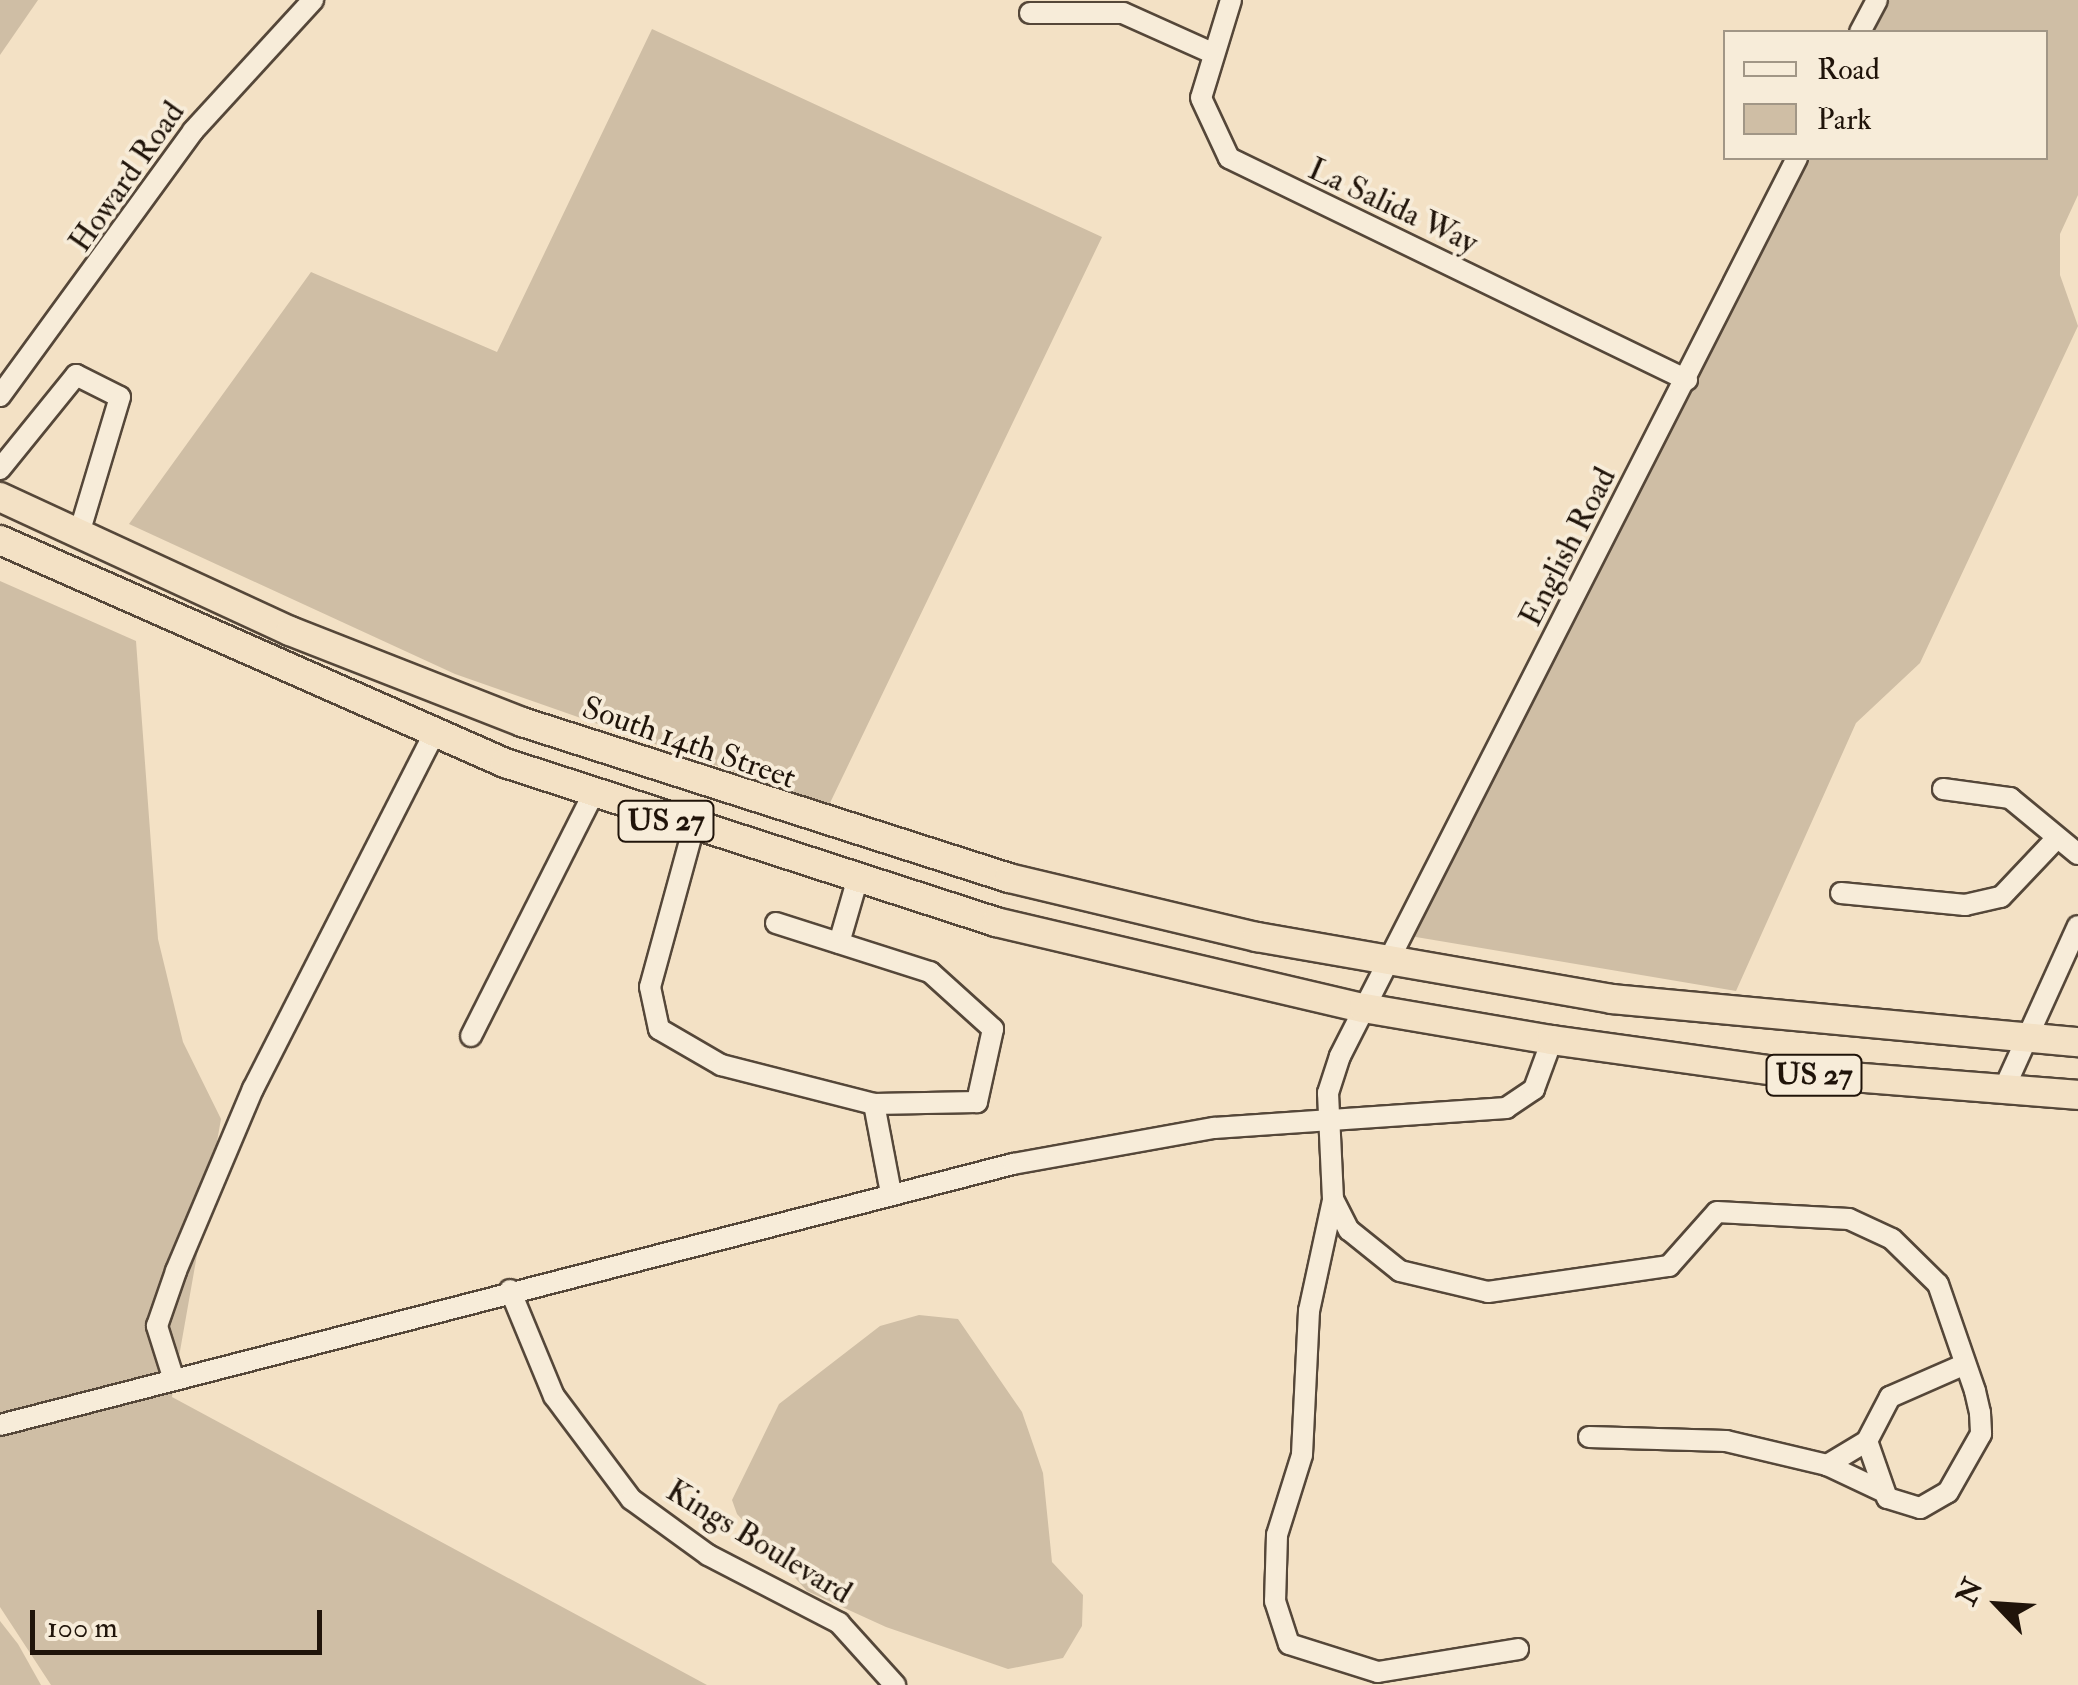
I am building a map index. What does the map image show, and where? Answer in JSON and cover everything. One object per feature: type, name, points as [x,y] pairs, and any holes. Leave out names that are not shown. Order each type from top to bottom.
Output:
[{"type":"highway","name":"South 14th Street","points":[[0,497],[505,715],[916,852],[1387,962]]},
{"type":"highway","name":"US 27","points":[[0,540],[434,734],[593,796],[857,881],[1364,1008],[1552,1040],[2078,1096]]},
{"type":"highway","points":[[434,734],[464,716],[505,715]]},
{"type":"highway","name":"US 27","points":[[1387,962],[1675,1007],[2078,1042]]},
{"type":"street","name":"Howard Road","points":[[0,396],[193,131],[313,0]]},
{"type":"street","name":"La Salida Way","points":[[1231,0],[1210,52],[1203,110],[1229,158],[1687,380]]},
{"type":"street","points":[[1861,30],[1877,0]]},
{"type":"street","points":[[1030,14],[1123,14],[1210,52]]},
{"type":"street","name":"English Road","points":[[1518,1648],[1378,1672],[1289,1644],[1274,1601],[1278,1535],[1302,1455],[1309,1311],[1333,1198],[1332,1076],[1797,160]]},
{"type":"street","points":[[0,469],[76,376],[120,397],[79,534]]},
{"type":"street","points":[[174,1380],[157,1326],[176,1271],[253,1089],[434,734]]},
{"type":"street","points":[[1942,790],[2010,798],[2054,842],[2078,854]]},
{"type":"street","points":[[470,1036],[593,796]]},
{"type":"street","points":[[693,830],[650,987],[658,1028],[721,1065],[874,1104],[978,1102],[994,1028],[930,972],[776,923]]},
{"type":"street","points":[[1841,893],[1964,905],[2001,897],[2054,842]]},
{"type":"street","points":[[840,943],[857,881]]},
{"type":"street","points":[[2003,1091],[2078,926]]},
{"type":"street","points":[[0,1425],[891,1193],[1130,1141],[1330,1117],[1506,1108],[1534,1090],[1552,1040]]},
{"type":"street","points":[[874,1104],[891,1193]]},
{"type":"street","points":[[1333,1198],[1363,1244],[1446,1288],[1542,1290],[1616,1267],[1669,1266],[1717,1212],[1755,1208],[1849,1218],[1892,1239],[1938,1284],[1965,1364],[1980,1434],[1948,1492],[1920,1508],[1827,1466],[1726,1441],[1589,1437]]},
{"type":"street","name":"Kings Boulevard","points":[[510,1290],[554,1396],[631,1498],[708,1554],[839,1623],[895,1685]]},
{"type":"street","points":[[1827,1466],[1867,1441],[1890,1397],[1965,1364]]},
{"type":"street","points":[[1867,1441],[1882,1491]]},
{"type":"green space","points":[[0,0],[38,0],[0,55]]},
{"type":"green space","points":[[1875,0],[2078,0],[2078,195],[2060,234],[2060,275],[2078,326],[1920,663],[1856,723],[1736,991],[1410,936],[1796,160],[2048,160],[2048,30],[1860,30]]},
{"type":"green space","points":[[652,29],[1102,237],[829,805],[455,674],[129,524],[311,272],[497,352]]},
{"type":"green space","points":[[0,581],[136,641],[158,939],[183,1042],[221,1119],[177,1368],[0,1414]]},
{"type":"green space","points":[[919,1315],[958,1319],[1022,1412],[1043,1473],[1052,1562],[1083,1595],[1082,1626],[1063,1658],[1008,1669],[886,1627],[807,1591],[737,1514],[732,1500],[779,1404],[880,1326]]},
{"type":"green space","points":[[173,1391],[172,1397],[707,1685],[51,1685],[0,1607],[0,1436]]},
{"type":"green space","points":[[0,1621],[18,1644],[41,1685],[0,1685]]}]
